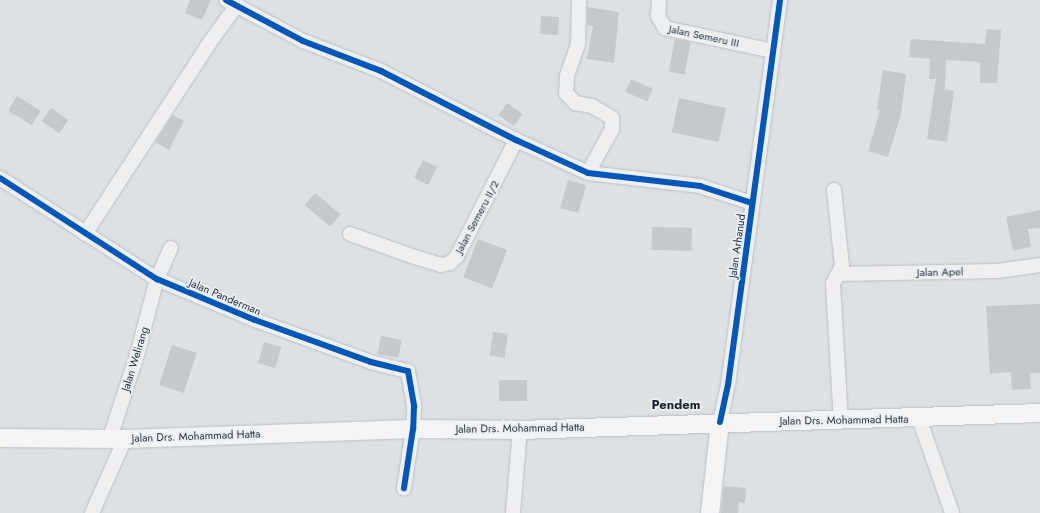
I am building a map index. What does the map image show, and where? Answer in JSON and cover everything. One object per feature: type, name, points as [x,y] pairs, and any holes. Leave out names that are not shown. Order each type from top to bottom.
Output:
[{"type":"main road","name":"Jalan Drs. Mohammad Hatta","points":[[0,438],[118,438],[413,429],[520,430],[720,422],[841,421],[1040,413]]},
{"type":"main road","points":[[710,513],[720,422]]},
{"type":"street","points":[[579,0],[578,44],[567,76],[566,93],[575,103],[592,106],[612,118],[612,129],[588,173]]},
{"type":"street","name":"Jalan Semeru III","points":[[659,0],[658,16],[664,28],[773,52]]},
{"type":"street","name":"Jalan Arhanud","points":[[720,422],[728,385],[780,0]]},
{"type":"street","points":[[86,234],[210,42],[231,3],[303,41],[381,71],[516,140],[588,173],[700,186],[752,203]]},
{"type":"street","name":"Jalan Semeru II/2","points":[[350,234],[415,257],[441,264],[450,263],[457,256],[516,140]]},
{"type":"street","name":"Jalan Panderman","points":[[0,178],[157,279],[255,320],[371,362],[408,371],[414,406],[413,429]]},
{"type":"street","points":[[834,190],[842,266],[833,284],[841,421]]},
{"type":"street","name":"Jalan Welirang","points":[[92,513],[118,438],[137,355],[157,279],[171,248]]},
{"type":"street","name":"Jalan Apel","points":[[839,274],[997,271],[1040,265]]},
{"type":"street","points":[[919,418],[952,513]]},
{"type":"street","points":[[404,488],[413,429]]},
{"type":"street","points":[[513,513],[520,430]]},
{"type":"building","points":[[190,0],[211,0],[202,20],[185,13]]},
{"type":"building","points":[[587,7],[619,12],[614,63],[587,59],[593,26],[587,25]]},
{"type":"building","points":[[541,16],[559,17],[558,35],[540,34]]},
{"type":"building","points":[[987,29],[1001,30],[997,83],[980,83],[980,62],[946,60],[945,89],[954,91],[947,142],[927,139],[936,79],[929,79],[930,59],[909,57],[911,39],[985,44]]},
{"type":"building","points":[[675,39],[691,42],[684,74],[669,71]]},
{"type":"building","points":[[883,70],[906,74],[901,114],[888,157],[868,151],[880,110],[877,110]]},
{"type":"building","points":[[631,79],[653,89],[647,102],[625,92]]},
{"type":"building","points":[[17,96],[41,111],[32,125],[8,110]]},
{"type":"building","points":[[679,98],[726,108],[719,142],[672,132]]},
{"type":"building","points":[[507,103],[523,114],[514,126],[498,115]]},
{"type":"building","points":[[51,108],[68,120],[59,133],[42,121]]},
{"type":"building","points":[[173,115],[184,121],[169,150],[155,142]]},
{"type":"building","points":[[423,160],[437,167],[428,185],[414,178]]},
{"type":"building","points":[[568,180],[586,185],[578,213],[560,208]]},
{"type":"building","points":[[315,193],[340,214],[330,226],[305,205]]},
{"type":"building","points":[[1040,210],[1040,228],[1028,229],[1031,247],[1013,251],[1006,217]]},
{"type":"building","points":[[652,227],[692,228],[692,251],[652,250]]},
{"type":"building","points":[[478,239],[507,250],[492,288],[463,277]]},
{"type":"building","points":[[1040,304],[1040,373],[1030,373],[1031,389],[1012,390],[1011,372],[990,374],[986,306]]},
{"type":"building","points":[[493,332],[508,334],[505,358],[490,356]]},
{"type":"building","points":[[381,336],[402,340],[398,358],[378,354]]},
{"type":"building","points":[[264,342],[281,347],[275,368],[258,363]]},
{"type":"building","points":[[172,345],[197,353],[184,393],[159,385]]},
{"type":"building","points":[[499,380],[527,380],[527,401],[499,401]]},
{"type":"building","points":[[724,486],[746,488],[745,503],[739,502],[738,513],[721,513]]},
{"type":"cycle path","points":[[226,0],[303,41],[381,71],[516,140],[588,173],[700,186],[752,203]]},
{"type":"cycle path","points":[[720,422],[728,385],[780,0]]},
{"type":"cycle path","points":[[0,178],[157,279],[255,320],[371,362],[408,371],[414,406],[413,429],[404,488]]},
{"type":"district","name":"Pendem","points":[[676,405]]}]
